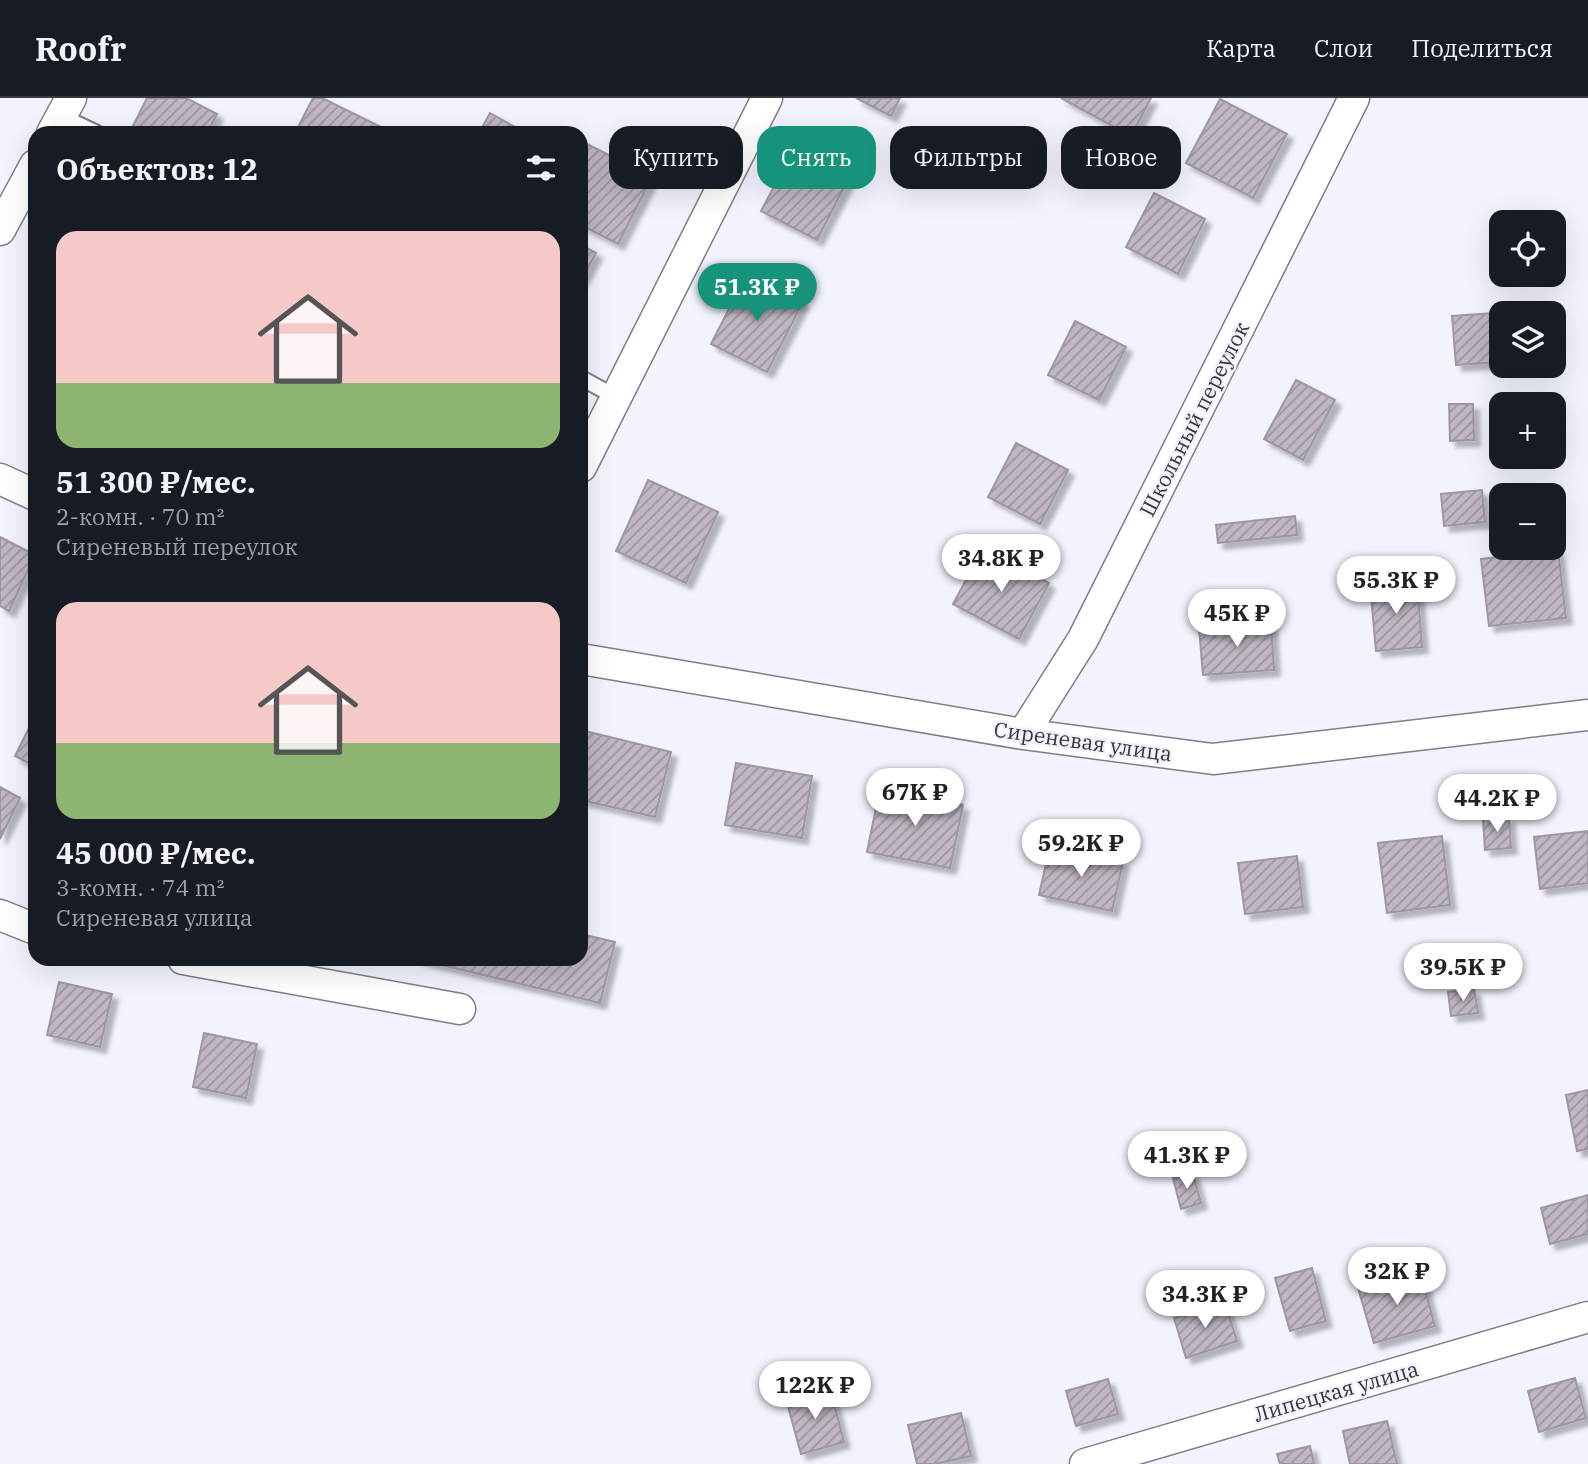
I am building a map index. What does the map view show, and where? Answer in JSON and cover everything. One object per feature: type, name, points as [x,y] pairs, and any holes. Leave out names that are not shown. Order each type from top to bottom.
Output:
[{"type":"street","points":[[588,453],[767,98]]},
{"type":"street","name":"Школьный переулок","points":[[1023,734],[1083,639],[1354,98]]},
{"type":"street","points":[[0,230],[28,178]]},
{"type":"street","points":[[0,478],[28,492]]},
{"type":"street","name":"Сиреневая улица","points":[[588,660],[1023,734],[1213,759],[1588,715]]},
{"type":"street","points":[[0,915],[28,926]]},
{"type":"street","points":[[222,966],[460,1009]]},
{"type":"street","name":"Липецкая улица","points":[[1085,1464],[1588,1317]]},
{"type":"lane","points":[[61,116],[82,126]]},
{"type":"lane","points":[[588,382],[616,397]]},
{"type":"building","points":[[147,98],[186,98],[217,114],[211,126],[133,126]]},
{"type":"building","points":[[313,98],[322,98],[379,126],[299,126]]},
{"type":"building","points":[[856,98],[900,98],[891,116]]},
{"type":"building","points":[[1061,98],[1151,98],[1136,126],[1113,126]]},
{"type":"building","points":[[1220,99],[1287,134],[1253,198],[1186,163]]},
{"type":"building","points":[[490,113],[513,126],[483,126]]},
{"type":"building","points":[[588,145],[609,155],[609,189],[646,189],[618,244],[588,229]]},
{"type":"building","points":[[773,189],[843,189],[817,240],[761,211]]},
{"type":"building","points":[[1154,193],[1205,219],[1178,274],[1126,247]]},
{"type":"building","points":[[588,249],[596,253],[588,268]]},
{"type":"building","points":[[747,273],[803,302],[767,372],[711,344]]},
{"type":"building","points":[[1489,313],[1489,363],[1456,365],[1452,316]]},
{"type":"building","points":[[1075,321],[1126,347],[1099,400],[1048,375]]},
{"type":"building","points":[[1296,380],[1335,400],[1303,460],[1264,439]]},
{"type":"building","points":[[1449,404],[1473,404],[1474,440],[1450,441]]},
{"type":"building","points":[[1016,443],[1068,470],[1040,524],[988,497]]},
{"type":"building","points":[[648,480],[718,512],[686,583],[616,551]]},
{"type":"building","points":[[1482,490],[1485,522],[1444,526],[1441,494]]},
{"type":"building","points":[[1295,516],[1297,535],[1218,543],[1216,525]]},
{"type":"building","points":[[0,537],[28,551],[28,570],[9,611],[0,606]]},
{"type":"building","points":[[983,548],[1049,583],[1019,639],[953,604]]},
{"type":"building","points":[[1481,559],[1559,560],[1566,618],[1489,626]]},
{"type":"building","points":[[1417,581],[1422,647],[1376,651],[1370,585]]},
{"type":"building","points":[[1271,622],[1274,670],[1203,675],[1199,628]]},
{"type":"building","points":[[28,730],[28,762],[15,756]]},
{"type":"building","points":[[588,732],[671,752],[655,817],[588,802]]},
{"type":"building","points":[[736,763],[812,776],[802,838],[725,825]]},
{"type":"building","points":[[0,787],[20,798],[0,839]]},
{"type":"building","points":[[880,788],[963,805],[950,868],[867,852]]},
{"type":"building","points":[[1509,818],[1511,848],[1485,850],[1483,819]]},
{"type":"building","points":[[1588,831],[1588,883],[1540,889],[1534,837]]},
{"type":"building","points":[[1442,836],[1450,905],[1387,913],[1378,843]]},
{"type":"building","points":[[1050,846],[1123,862],[1112,911],[1039,895]]},
{"type":"building","points":[[1297,856],[1303,907],[1245,914],[1238,863]]},
{"type":"building","points":[[588,936],[615,942],[600,1003],[446,966],[588,966]]},
{"type":"building","points":[[59,982],[112,994],[100,1047],[47,1035]]},
{"type":"building","points":[[1474,989],[1478,1013],[1451,1016],[1448,992]]},
{"type":"building","points":[[204,1033],[257,1044],[246,1098],[193,1087]]},
{"type":"building","points":[[1588,1090],[1588,1149],[1577,1151],[1566,1095]]},
{"type":"building","points":[[1193,1173],[1201,1203],[1181,1209],[1173,1178]]},
{"type":"building","points":[[1588,1195],[1588,1234],[1550,1244],[1541,1208]]},
{"type":"building","points":[[1312,1268],[1326,1321],[1290,1331],[1275,1278]]},
{"type":"building","points":[[1420,1271],[1435,1326],[1374,1343],[1358,1288]]},
{"type":"building","points":[[1225,1303],[1237,1341],[1186,1358],[1174,1318]]},
{"type":"building","points":[[1575,1378],[1586,1418],[1539,1432],[1528,1391]]},
{"type":"building","points":[[1108,1379],[1118,1414],[1076,1426],[1066,1391]]},
{"type":"building","points":[[830,1388],[844,1442],[801,1454],[786,1399]]},
{"type":"building","points":[[961,1413],[971,1456],[935,1464],[917,1464],[908,1425]]},
{"type":"building","points":[[1387,1421],[1397,1464],[1350,1464],[1343,1431]]},
{"type":"building","points":[[1310,1446],[1314,1464],[1280,1464],[1277,1454]]}]
